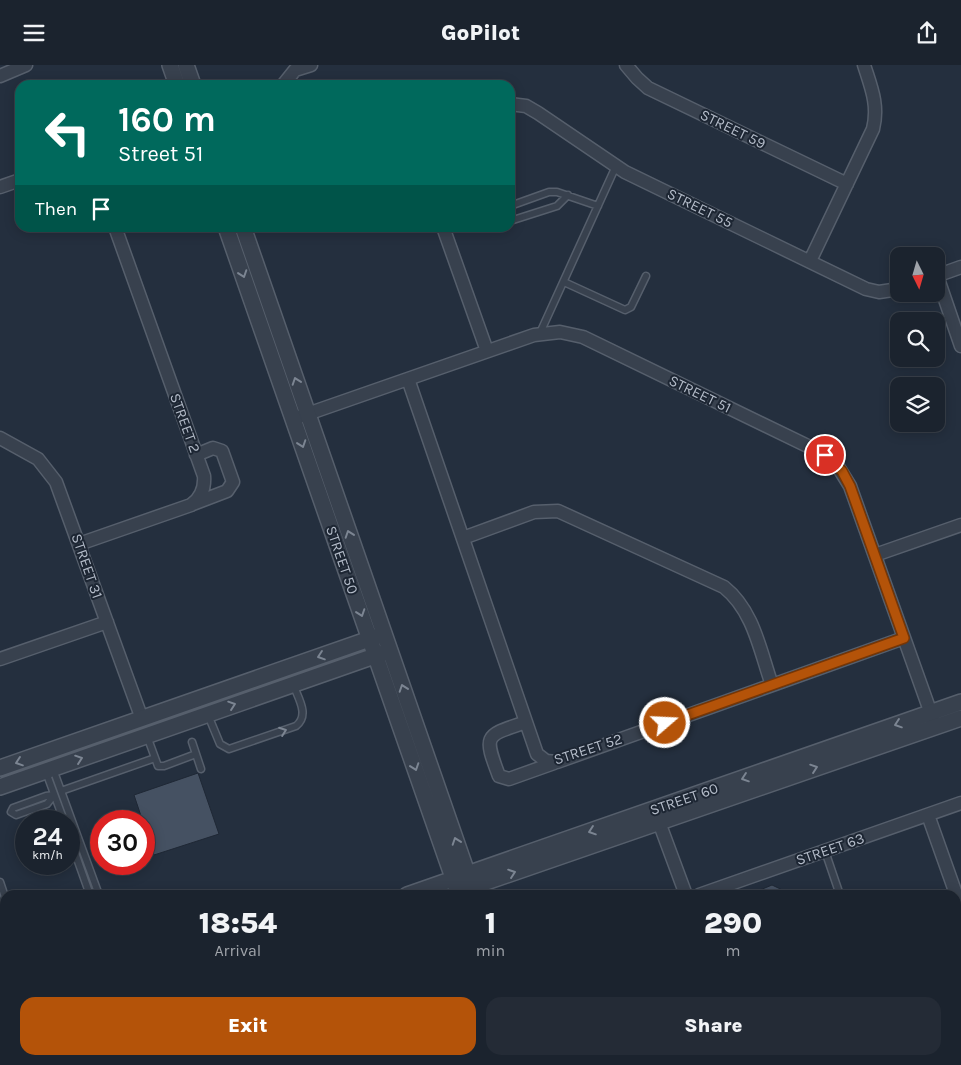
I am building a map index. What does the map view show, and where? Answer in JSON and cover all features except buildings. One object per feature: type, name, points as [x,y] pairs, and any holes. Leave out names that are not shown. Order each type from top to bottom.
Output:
[{"type":"street","points":[[0,76],[26,65]]},
{"type":"street","points":[[170,65],[175,80]]},
{"type":"street","points":[[186,65],[191,80]]},
{"type":"street","points":[[287,80],[296,70],[311,65]]},
{"type":"street","name":"STREET 59","points":[[626,65],[636,79],[648,88],[847,184]]},
{"type":"street","points":[[810,261],[875,121],[875,98],[864,65]]},
{"type":"street","name":"STREET 55","points":[[515,105],[526,106],[538,113],[616,167],[872,291],[890,291]]},
{"type":"street","points":[[0,187],[15,182]]},
{"type":"street","name":"STREET 2","points":[[117,232],[204,476],[204,486],[200,497],[191,505]]},
{"type":"street","name":"STREET 50","points":[[228,232],[300,417],[377,637],[460,885]]},
{"type":"street","name":"STREET 50","points":[[244,232],[300,417]]},
{"type":"street","points":[[445,232],[487,351]]},
{"type":"street","points":[[945,273],[961,267]]},
{"type":"street","points":[[945,299],[961,346]]},
{"type":"street","name":"STREET 51","points":[[300,417],[540,333],[560,332],[583,337],[825,455],[847,478],[933,720]]},
{"type":"street","name":"STREET 52","points":[[408,379],[526,722],[540,757],[549,762],[557,762],[904,638]]},
{"type":"street","name":"STREET 31","points":[[0,439],[30,454],[50,472],[61,492],[142,719]]},
{"type":"street","points":[[79,543],[227,491],[233,482],[222,451],[213,448],[196,455]]},
{"type":"street","points":[[463,538],[534,512],[558,511],[724,587],[742,604],[750,619],[772,685]]},
{"type":"street","points":[[875,555],[961,525]]},
{"type":"street","points":[[0,659],[107,622]]},
{"type":"street","points":[[0,768],[377,637]]},
{"type":"street","points":[[0,787],[382,653]]},
{"type":"street","name":"STREET 60","points":[[434,890],[460,885],[933,720],[961,702]]},
{"type":"street","points":[[155,718],[158,723],[146,735],[131,731],[142,719],[155,718]]},
{"type":"street","name":"STREET 60","points":[[933,720],[961,718]]},
{"type":"street","points":[[526,722],[496,732],[489,740],[488,749],[498,776],[509,779],[557,762]]},
{"type":"street","name":"STREET 63","points":[[714,890],[961,803]]},
{"type":"street","points":[[928,815],[955,890]]},
{"type":"street","points":[[657,816],[684,890]]},
{"type":"lane","points":[[540,333],[616,167]]},
{"type":"lane","points":[[515,204],[557,191],[598,206]]},
{"type":"lane","points":[[515,219],[557,206],[568,195]]},
{"type":"lane","points":[[564,282],[625,310],[631,307],[646,276]]},
{"type":"lane","points":[[208,714],[220,744],[225,749],[232,749],[296,726],[301,722],[303,712],[293,684]]},
{"type":"lane","points":[[146,735],[158,765],[164,766],[196,754]]},
{"type":"lane","points":[[192,742],[202,769]]},
{"type":"lane","points":[[54,795],[47,804],[16,815],[12,812],[13,808],[155,758]]},
{"type":"lane","points":[[49,769],[62,792],[97,890]]},
{"type":"lane","points":[[49,769],[54,795],[60,810]]},
{"type":"lane","points":[[825,851],[838,890]]},
{"type":"lane","points":[[80,867],[88,890]]},
{"type":"route","points":[[665,723],[904,638],[847,478],[832,460],[825,455]]}]
